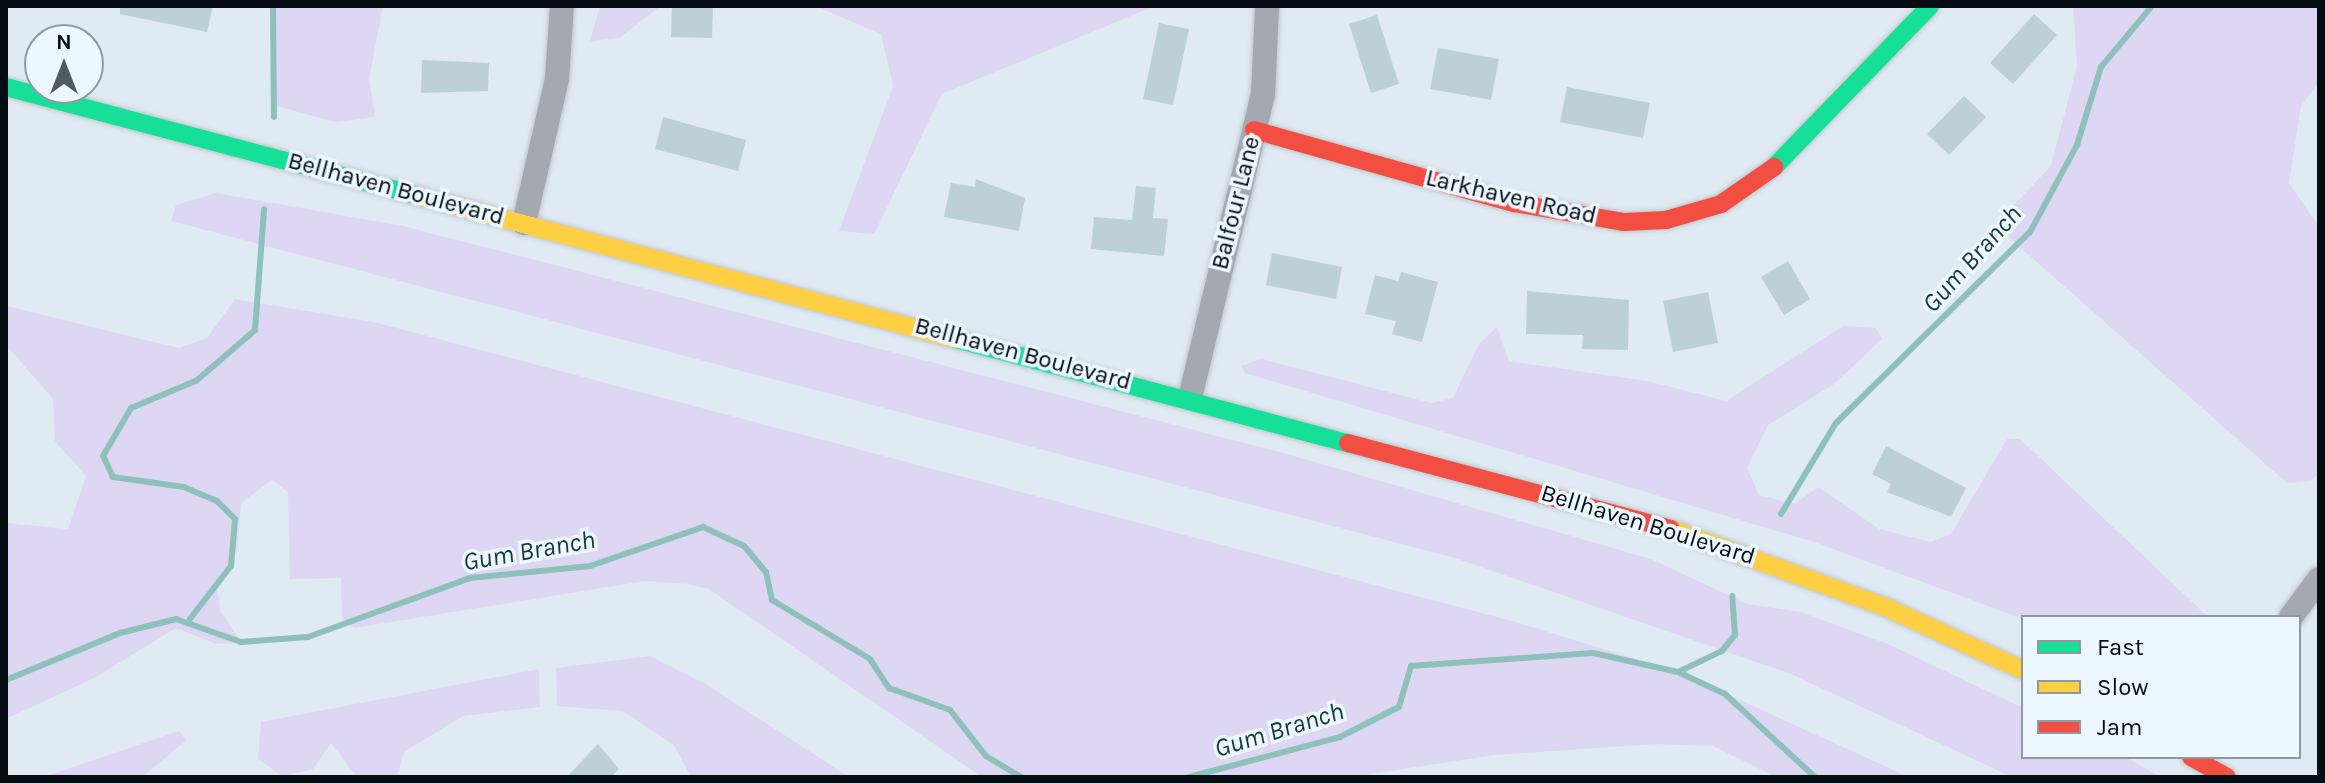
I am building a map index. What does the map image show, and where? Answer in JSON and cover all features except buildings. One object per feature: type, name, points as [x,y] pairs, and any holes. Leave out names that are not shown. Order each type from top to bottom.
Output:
[{"type":"main road","name":"Larkhaven Road","points":[[1254,130],[1514,203],[1624,222],[1666,220],[1721,204],[1780,163],[1930,6]]},
{"type":"main road","name":"Bellhaven Boulevard","points":[[6,87],[1190,398],[1662,526],[1883,606],[2021,669]]},
{"type":"main road","points":[[2198,759],[2227,777]]},
{"type":"street","points":[[524,223],[557,79],[562,6]]},
{"type":"street","name":"Balfour Lane","points":[[1190,398],[1269,58],[1267,6]]},
{"type":"street","points":[[2292,615],[2319,579]]},
{"type":"shaded area","points":[[275,6],[383,6],[369,79],[375,117],[336,122],[273,105]]},
{"type":"shaded area","points":[[600,6],[661,6],[619,38],[590,41]]},
{"type":"shaded area","points":[[815,6],[1155,6],[942,94],[874,234],[839,231],[893,86],[881,34]]},
{"type":"shaded area","points":[[2073,6],[2319,6],[2319,82],[2301,106],[2289,183],[2319,227],[2319,473],[2311,481],[2287,483],[1995,225],[2051,166],[2077,66]]},
{"type":"shaded area","points":[[216,193],[403,226],[1280,452],[1651,559],[1747,604],[1800,612],[1888,644],[2021,707],[2021,759],[2129,759],[2161,777],[2012,777],[1791,674],[1455,558],[171,221],[176,205]]},
{"type":"shaded area","points":[[235,299],[374,322],[1516,622],[1678,672],[1909,777],[1776,777],[1713,746],[1655,744],[1494,755],[1351,777],[982,777],[709,589],[645,581],[354,628],[342,617],[341,578],[290,579],[288,492],[272,480],[241,503],[237,551],[217,590],[221,612],[241,642],[216,644],[176,628],[94,678],[6,719],[6,523],[68,529],[86,476],[55,441],[53,399],[6,345],[6,306],[179,348],[207,338]]},
{"type":"shaded area","points":[[1843,326],[1876,328],[1882,339],[1834,384],[1768,425],[1747,468],[1759,495],[1795,504],[1818,487],[1879,529],[1931,542],[1951,534],[2007,439],[2020,439],[2206,615],[2021,615],[2021,618],[1814,542],[1245,373],[1241,366],[1261,359],[1431,403],[1453,398],[1479,344],[1497,327],[1509,361],[1647,381],[1726,401]]},
{"type":"shaded area","points":[[650,656],[704,683],[849,777],[691,777],[674,745],[623,711],[557,706],[556,668]]},
{"type":"shaded area","points":[[539,669],[540,707],[463,716],[404,752],[397,777],[357,777],[331,743],[313,769],[282,776],[258,759],[261,722]]},
{"type":"shaded area","points":[[179,731],[187,740],[142,777],[44,777]]},
{"type":"waterway","points":[[273,6],[274,117]]},
{"type":"waterway","name":"Gum Branch","points":[[1781,514],[1836,423],[2030,232],[2077,145],[2101,67],[2152,6]]},
{"type":"waterway","points":[[190,619],[231,566],[235,519],[217,501],[184,487],[113,477],[103,456],[131,408],[196,381],[255,330],[264,209]]},
{"type":"waterway","name":"Gum Branch","points":[[6,680],[120,633],[176,619],[241,642],[308,637],[470,578],[590,566],[703,527],[744,546],[766,572],[772,600],[870,659],[889,688],[950,710],[986,756],[1021,777]]},
{"type":"waterway","name":"Gum Branch","points":[[1678,672],[1722,651],[1735,635],[1732,596]]},
{"type":"waterway","name":"Gum Branch","points":[[1189,777],[1340,737],[1399,707],[1411,666],[1593,653],[1678,672],[1725,694],[1815,777]]},
{"type":"traffic: fast","points":[[1774,167],[1930,6]]},
{"type":"traffic: fast","points":[[6,87],[418,196]]},
{"type":"traffic: fast","points":[[956,339],[1348,443]]},
{"type":"traffic: slow","points":[[418,196],[956,339]]},
{"type":"traffic: slow","points":[[1671,529],[1883,606],[2021,669]]},
{"type":"traffic: jam","points":[[1254,130],[1514,203],[1624,222],[1666,220],[1721,204],[1774,167]]},
{"type":"traffic: jam","points":[[1348,443],[1671,529]]},
{"type":"traffic: jam","points":[[2195,759],[2227,777]]}]
